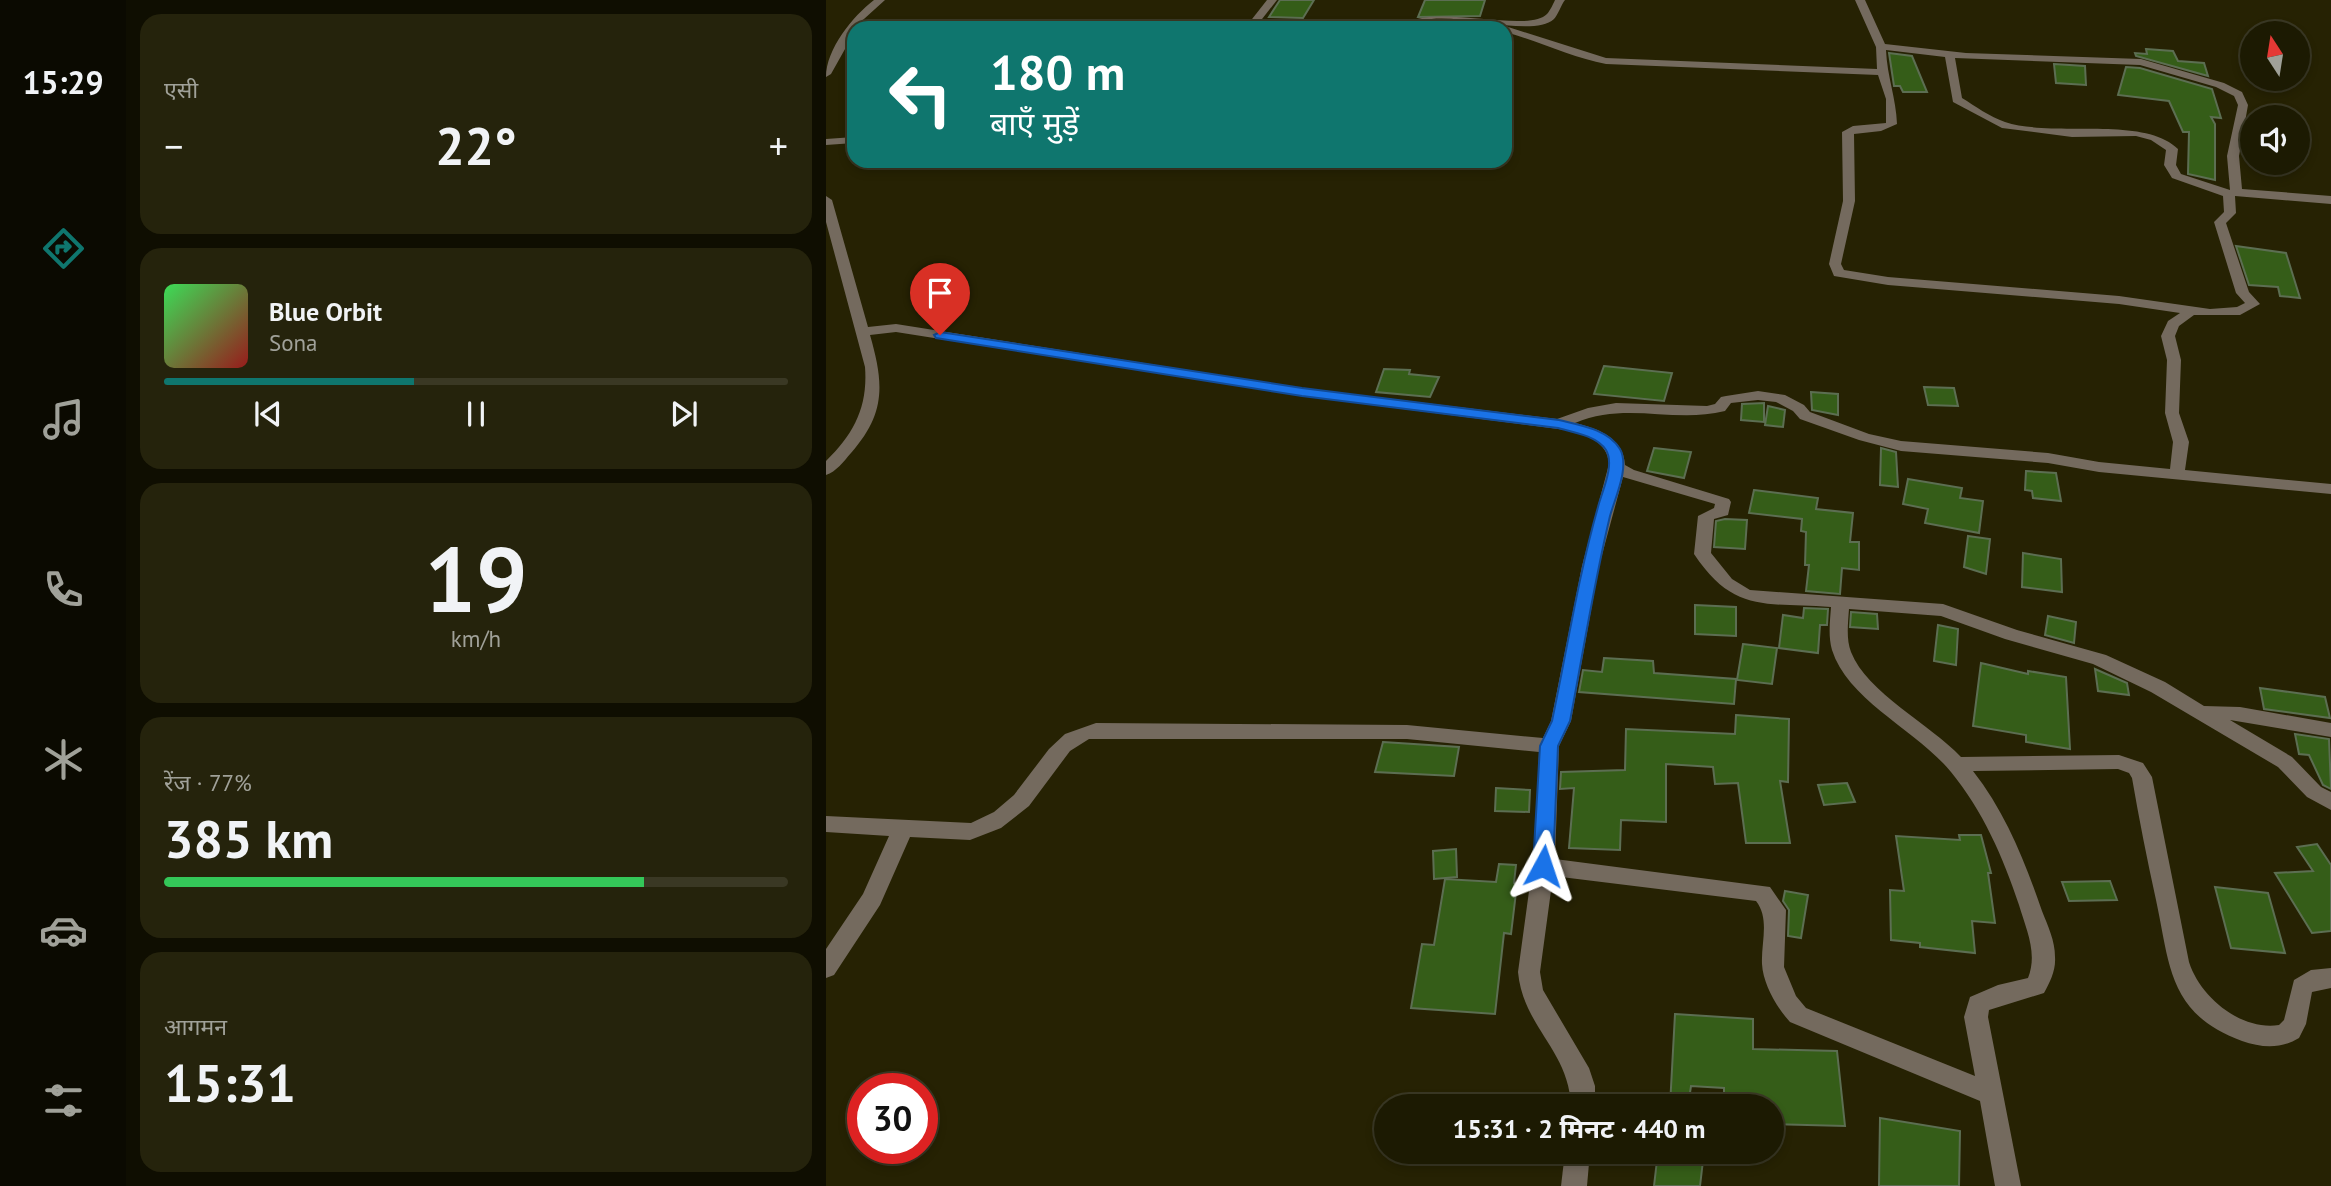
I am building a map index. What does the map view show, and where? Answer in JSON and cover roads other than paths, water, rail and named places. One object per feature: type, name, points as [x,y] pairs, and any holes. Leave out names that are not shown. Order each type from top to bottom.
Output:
[{"type":"street","points":[[857,21],[859,16],[880,0]]},
{"type":"street","points":[[1256,21],[1272,0]]},
{"type":"street","points":[[1510,21],[1547,19],[1560,0]]},
{"type":"street","points":[[1860,0],[1881,47],[1882,72],[1891,99],[1892,124],[1886,128],[1855,128],[1847,132],[1849,201],[1835,264],[1839,273],[1888,281],[2119,300],[2191,311],[2223,313],[2249,308],[2253,304],[2243,293],[2221,222],[2230,213],[2234,156],[2243,105],[2232,90],[2141,62],[1950,55],[1881,47]]},
{"type":"street","points":[[1426,18],[1434,5]]},
{"type":"street","points":[[1412,21],[1435,16],[1482,21]]},
{"type":"street","points":[[1512,31],[1589,58],[1606,61],[1882,72]]},
{"type":"street","points":[[826,74],[845,54]]},
{"type":"street","points":[[1950,55],[1957,100],[1995,122],[2061,133],[2136,133],[2155,137],[2172,149],[2169,165],[2176,176],[2233,193],[2331,200]]},
{"type":"street","points":[[828,142],[847,141]]},
{"type":"street","points":[[826,200],[865,332],[874,379],[871,410],[856,440],[826,470]]},
{"type":"street","points":[[2177,474],[2180,442],[2172,413],[2174,360],[2168,336],[2173,324],[2191,311]]},
{"type":"street","points":[[865,332],[887,328],[1302,392],[1559,424],[1599,437],[1614,451],[1616,466],[1602,519],[1561,721],[1549,746],[1543,866],[1528,988],[1534,1003],[1563,1042],[1574,1062],[1581,1094]]},
{"type":"street","points":[[1559,424],[1600,408],[1692,413],[1720,408],[1726,400],[1740,396],[1774,396],[1798,405],[1805,416],[1821,419],[1846,432],[1884,443],[2331,489]]},
{"type":"street","points":[[1616,466],[1637,480],[1697,492],[1723,502],[1722,510],[1706,516],[1702,554],[1736,590],[1755,597],[1840,600],[1943,610],[2011,635],[2115,665],[2203,712],[2285,762],[2314,792],[2331,803]]},
{"type":"street","points":[[1840,600],[1839,640],[1850,666],[1870,691],[1884,700],[1902,719],[1929,737],[1956,764],[2001,831],[2025,891],[2044,956],[2043,970],[2036,986],[1998,995],[1978,1004],[1978,1034],[2008,1186]]},
{"type":"street","points":[[2203,712],[2240,714],[2331,730]]},
{"type":"street","points":[[826,824],[904,826],[970,832],[998,821],[1029,793],[1066,740],[1080,733],[1096,730],[1408,732],[1549,746]]},
{"type":"street","points":[[1956,764],[2112,762],[2136,768],[2142,776],[2182,975],[2204,1006],[2231,1025],[2258,1035],[2280,1035],[2293,1028],[2300,1016],[2302,986],[2311,980],[2331,978]]},
{"type":"street","points":[[826,968],[872,899],[904,826]]},
{"type":"street","points":[[1543,866],[1762,893],[1775,910],[1772,935],[1773,967],[1787,1002],[1798,1015],[1989,1093]]},
{"type":"street","points":[[1574,1186],[1577,1164]]}]
